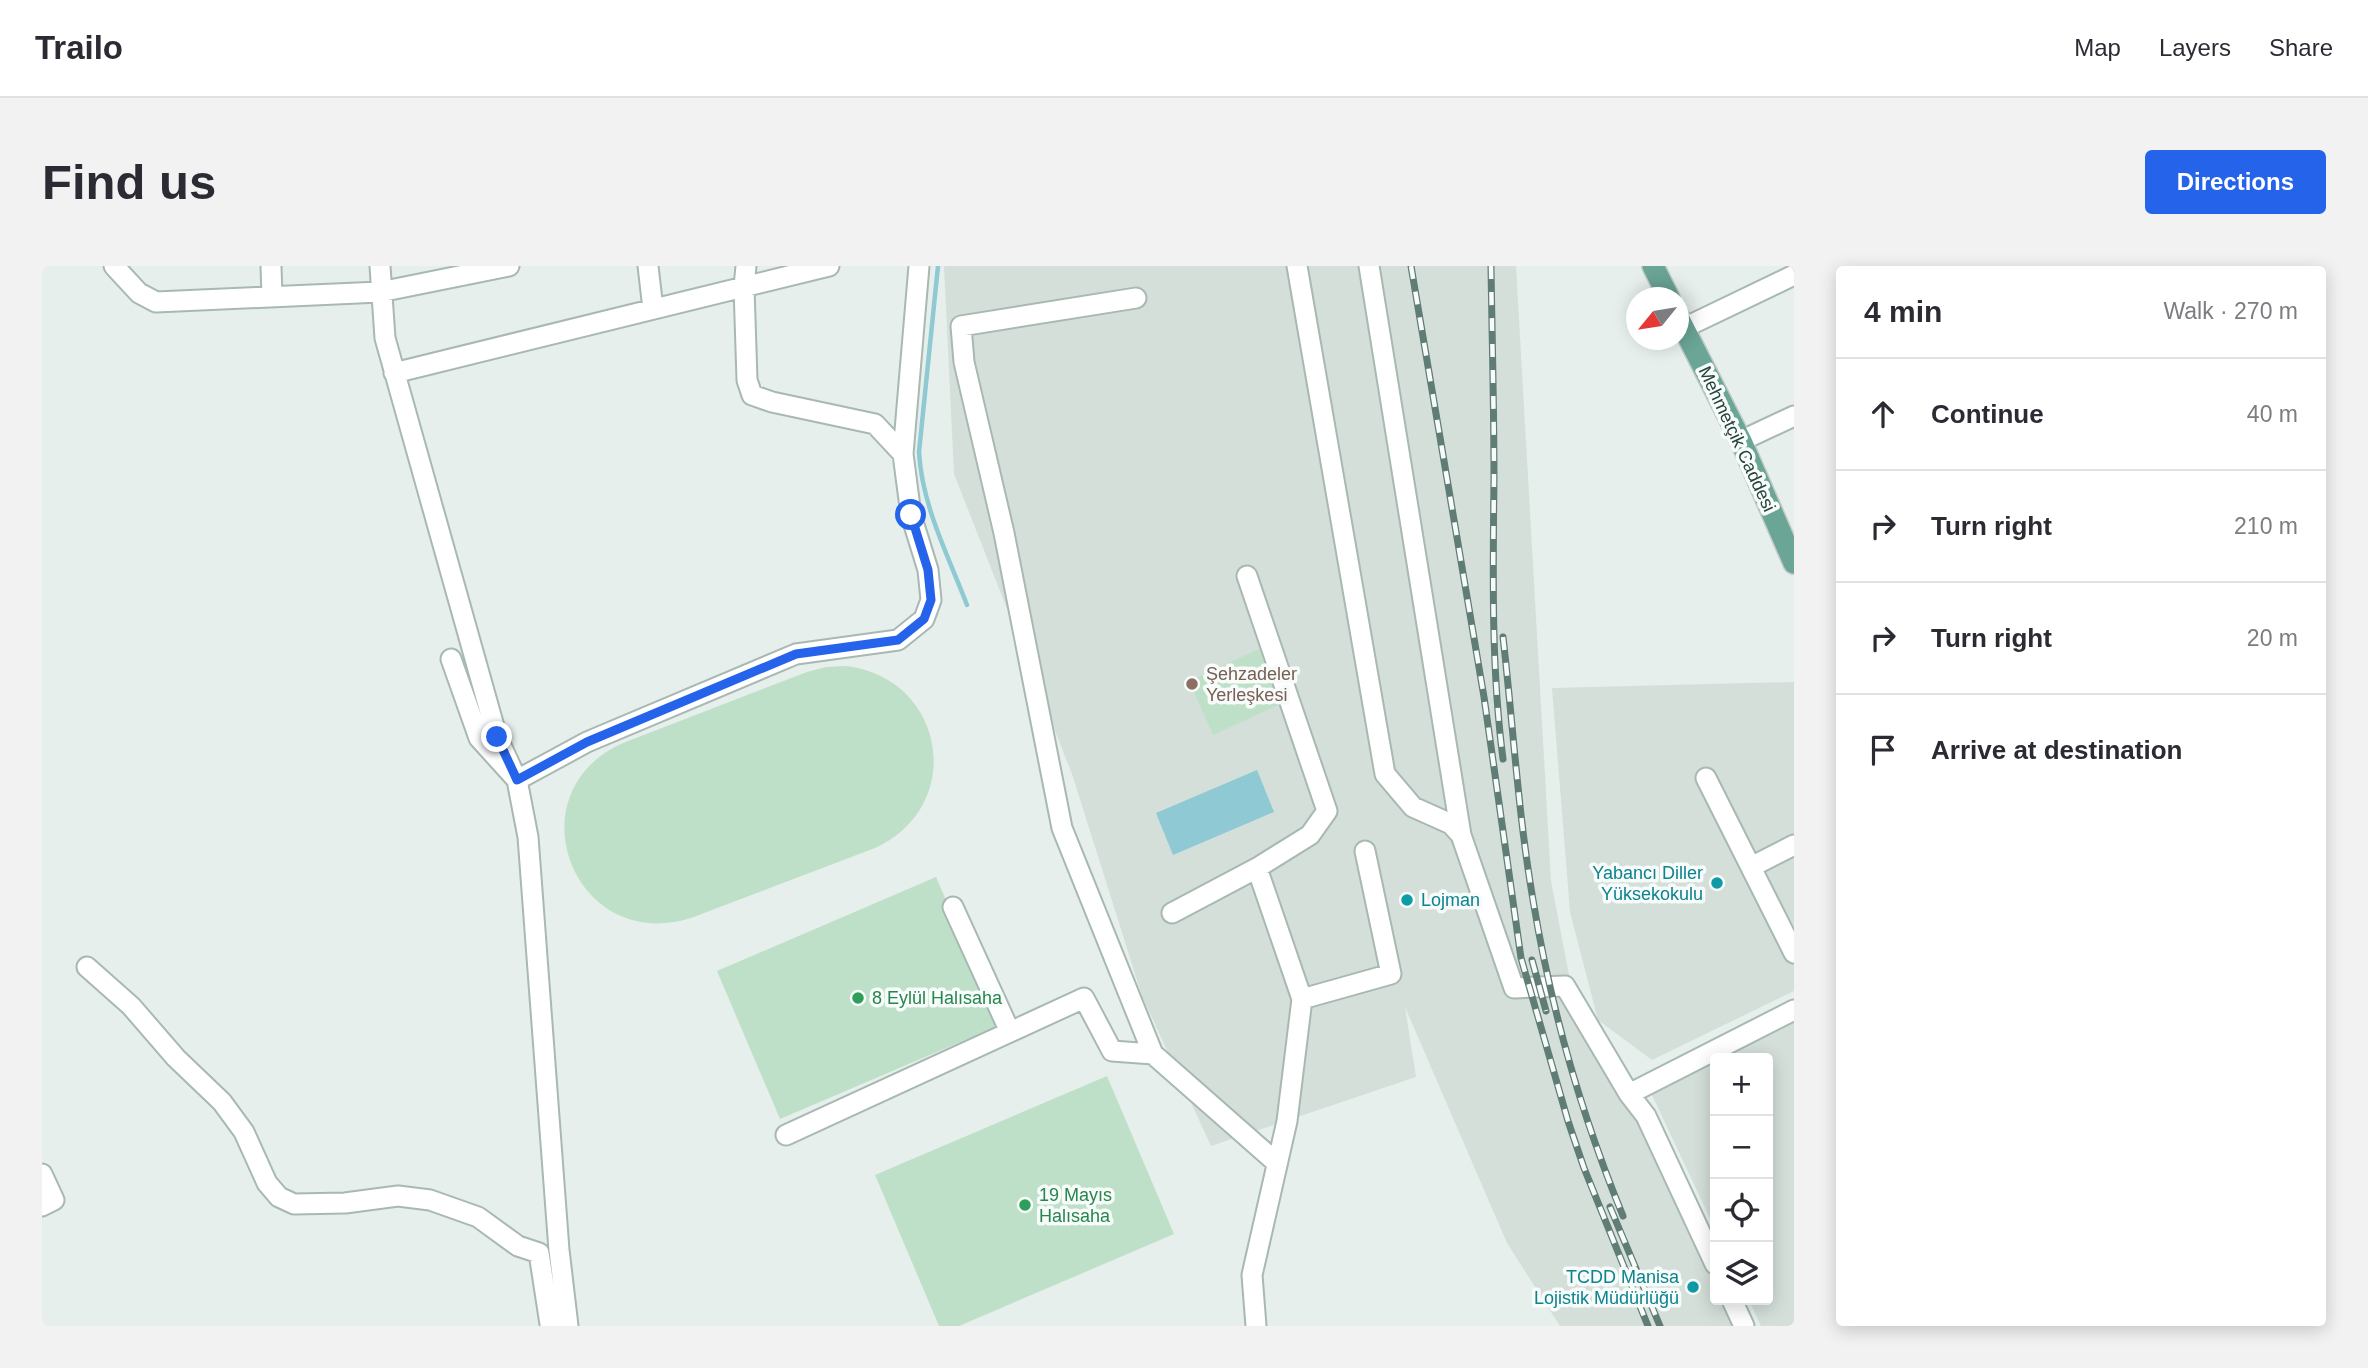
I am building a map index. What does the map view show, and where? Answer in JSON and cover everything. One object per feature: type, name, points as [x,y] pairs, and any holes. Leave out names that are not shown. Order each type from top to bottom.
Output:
[{"type":"main road","points":[[1653,266],[1664,287]]},
{"type":"main road","name":"Mehmetçik Caddesi","points":[[1661,266],[1671,287]]},
{"type":"main road","name":"Mehmetçik Caddesi","points":[[1689,330],[1747,438],[1793,540]]},
{"type":"main road","name":"Mehmetçik Caddesi","points":[[1689,332],[1794,563]]},
{"type":"street","points":[[114,266],[139,293],[156,302],[380,292],[509,266]]},
{"type":"street","points":[[271,266],[272,297]]},
{"type":"street","points":[[380,266],[385,338],[394,373],[497,737],[517,780],[528,837],[559,1250],[568,1326]]},
{"type":"street","points":[[648,266],[653,309]]},
{"type":"street","points":[[746,266],[744,287],[747,380],[752,395],[772,402],[875,424],[904,454]]},
{"type":"street","points":[[394,373],[829,266]]},
{"type":"street","points":[[517,780],[587,742],[796,654],[898,640],[924,619],[931,600],[928,570],[911,515],[904,454],[919,266]]},
{"type":"street","points":[[1297,266],[1385,775],[1413,807],[1451,824],[1461,835]]},
{"type":"street","points":[[1369,266],[1461,835],[1514,988],[1565,986],[1629,1094],[1646,1116],[1710,1253]]},
{"type":"street","points":[[1689,319],[1794,275]]},
{"type":"street","points":[[1136,298],[961,326],[964,362],[1004,534],[1062,828],[1153,1055],[1277,1163]]},
{"type":"street","points":[[1747,438],[1794,416]]},
{"type":"street","points":[[1172,913],[1256,868],[1310,835],[1327,811],[1247,576]]},
{"type":"street","points":[[451,659],[479,738],[517,780]]},
{"type":"street","points":[[1706,778],[1794,953]]},
{"type":"street","points":[[1751,867],[1794,845]]},
{"type":"street","points":[[1302,999],[1391,974],[1365,851]]},
{"type":"street","points":[[1256,868],[1302,999],[1287,1121],[1252,1275],[1256,1326]]},
{"type":"street","points":[[953,907],[1010,1032]]},
{"type":"street","points":[[87,967],[131,1006],[176,1058],[222,1102],[244,1132],[267,1183],[279,1197],[294,1204],[345,1203],[398,1196],[430,1200],[478,1217],[518,1246],[539,1253],[550,1324],[555,1326]]},
{"type":"street","points":[[786,1135],[1084,998],[1112,1051],[1153,1055]]},
{"type":"street","points":[[1629,1094],[1794,1010]]},
{"type":"street","points":[[42,1174],[54,1200],[42,1206]]},
{"type":"street","points":[[1734,1305],[1744,1326]]},
{"type":"shaded area","points":[[944,266],[1516,266],[1551,881],[1573,996],[1710,1240],[1710,1305],[1742,1305],[1752,1326],[1560,1326],[1507,1243],[1405,1007],[1416,1077],[1211,1146],[1142,996],[1072,774],[954,474]]},
{"type":"shaded area","points":[[1794,682],[1794,991],[1652,1060],[1598,1020],[1570,912],[1552,688]]},
{"type":"shaded area","points":[[1794,1023],[1794,1326],[1761,1326],[1751,1305],[1773,1305],[1773,1053],[1732,1053]]},
{"type":"shaded area","points":[[1710,1064],[1710,1218],[1651,1093]]},
{"type":"green space","points":[[1263,647],[1287,701],[1213,735],[1189,681]]},
{"type":"green space","points":[[846,666],[880,676],[906,694],[923,718],[932,746],[933,775],[923,804],[904,829],[875,848],[691,918],[650,923],[615,913],[589,892],[571,863],[564,830],[570,797],[589,766],[623,743],[807,672]]},
{"type":"green space","name":"8 Eylül Halısaha","points":[[936,877],[1000,1025],[780,1119],[717,971]]},
{"type":"green space","name":"19 Mayıs Halısaha","points":[[1107,1076],[1174,1234],[959,1326],[939,1326],[875,1175]]},
{"type":"water","points":[[1257,770],[1274,812],[1173,855],[1156,813]]},
{"type":"waterway","points":[[938,266],[919,452],[930,511],[967,605]]},
{"type":"railway","points":[[1411,266],[1484,697],[1521,958],[1584,1168],[1648,1326]]},
{"type":"railway","points":[[1491,266],[1494,619],[1496,689],[1503,759]]},
{"type":"railway","points":[[1503,637],[1523,834],[1540,941],[1569,1061],[1623,1216]]},
{"type":"railway","points":[[1532,960],[1546,1011]]},
{"type":"railway","points":[[1610,1207],[1660,1326]]},
{"type":"place","name":"Şehzadeler Yerleşkesi","points":[[1192,684]]},
{"type":"place","name":"Yabancı Diller Yüksekokulu","points":[[1717,883]]},
{"type":"place","name":"Lojman","points":[[1407,900]]},
{"type":"place","name":"8 Eylül Halısaha","points":[[858,998]]},
{"type":"place","name":"19 Mayıs Halısaha","points":[[1025,1205]]},
{"type":"place","name":"TCDD Manisa Lojistik Müdürlüğü","points":[[1693,1287]]},
{"type":"route","points":[[497,737],[517,780],[587,742],[796,654],[898,640],[924,619],[931,600],[928,570],[911,515]]}]
